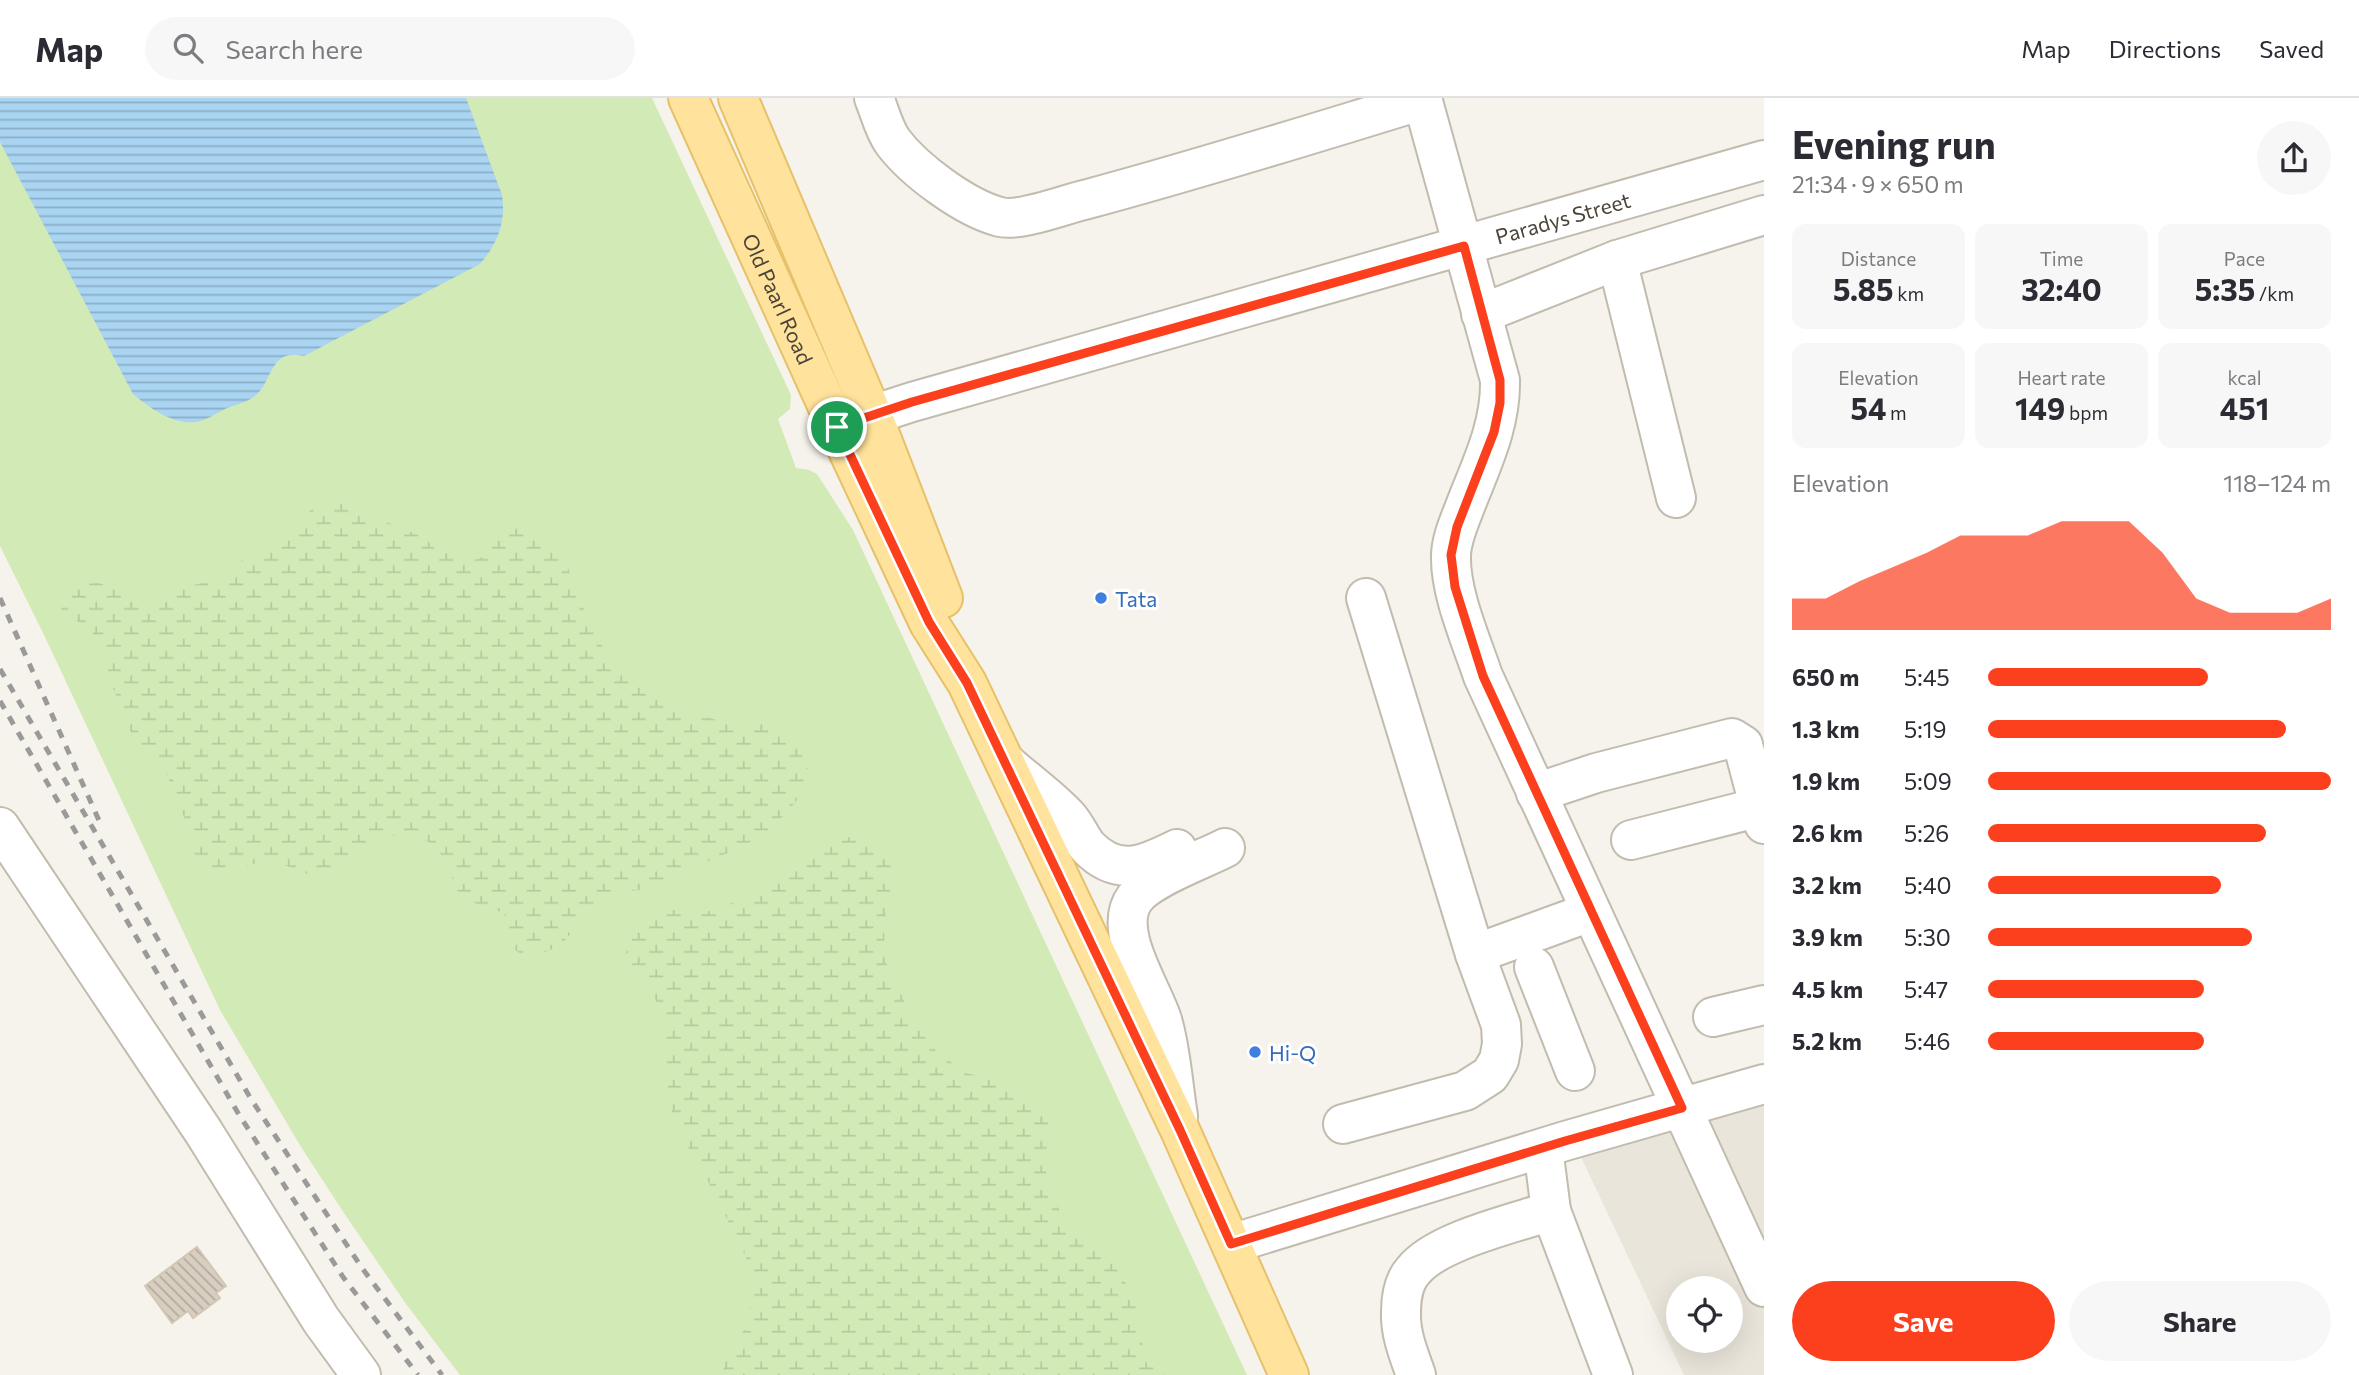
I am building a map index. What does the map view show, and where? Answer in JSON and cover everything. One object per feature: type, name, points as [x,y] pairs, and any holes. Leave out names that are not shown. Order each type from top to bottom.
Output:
[{"type":"main road","name":"Old Paarl Road","points":[[688,98],[837,427],[929,622],[967,683],[1180,1130],[1289,1375]]},
{"type":"main road","name":"Old Paarl Road","points":[[738,98],[872,414],[947,607],[967,683]]},
{"type":"street","points":[[874,98],[891,139],[908,160],[961,198],[1003,218],[1027,215],[1163,179],[1423,99],[1500,380],[1500,403],[1494,432],[1457,527],[1451,555],[1455,587],[1483,676],[1764,1287]]},
{"type":"street","name":"Paradys Street","points":[[837,427],[872,414],[1764,160]]},
{"type":"street","points":[[1481,314],[1617,260],[1764,215]]},
{"type":"street","points":[[1617,260],[1676,498]]},
{"type":"street","points":[[1343,1124],[1465,1091],[1490,1075],[1499,1060],[1502,1044],[1501,1025],[1475,954],[1366,597]]},
{"type":"street","points":[[1536,793],[1596,773],[1732,738],[1743,745],[1762,816],[1631,840]]},
{"type":"street","points":[[1005,762],[1069,817],[1088,847],[1105,860],[1126,868],[1148,864],[1221,839],[1149,885],[1134,899],[1129,917],[1130,943],[1163,1021],[1180,1130]]},
{"type":"street","points":[[0,827],[203,1130],[321,1320],[361,1375]]},
{"type":"street","points":[[1475,954],[1590,912]]},
{"type":"street","points":[[1534,967],[1575,1071]]},
{"type":"street","points":[[1713,1017],[1764,1005]]},
{"type":"street","points":[[1501,1025],[1551,1012]]},
{"type":"street","points":[[1231,1244],[1543,1148],[1764,1084]]},
{"type":"street","points":[[1543,1148],[1551,1211],[1613,1375]]},
{"type":"street","points":[[1416,1375],[1404,1337],[1401,1312],[1404,1289],[1412,1271],[1429,1256],[1460,1241],[1551,1211]]},
{"type":"shaded area","points":[[1764,1084],[1764,1375],[1684,1375],[1674,1353],[1743,1353],[1743,1276],[1666,1276],[1666,1337],[1573,1140]]},
{"type":"green space","points":[[0,98],[652,98],[791,395],[790,409],[778,419],[796,468],[817,474],[853,530],[1247,1375],[460,1375],[406,1304],[344,1213],[301,1147],[220,1010],[0,546]]},
{"type":"green space","points":[[327,501],[344,501],[358,511],[424,537],[436,550],[470,561],[486,556],[504,527],[538,531],[564,555],[575,590],[606,654],[633,678],[694,714],[728,723],[761,723],[794,737],[808,769],[796,802],[772,828],[742,847],[640,890],[605,893],[560,946],[528,959],[511,947],[504,913],[471,902],[457,890],[443,857],[431,843],[415,837],[396,834],[345,865],[308,874],[274,861],[222,873],[206,867],[194,853],[192,836],[166,773],[140,748],[131,733],[92,631],[61,610],[68,594],[81,583],[99,583],[115,589],[130,600],[148,603],[179,588],[212,581],[228,573],[241,561],[271,546],[312,509]]},
{"type":"green space","points":[[861,833],[893,853],[884,924],[885,960],[915,1024],[937,1052],[966,1073],[1001,1082],[1032,1095],[1051,1128],[1043,1163],[1062,1218],[1115,1267],[1134,1296],[1146,1362],[1164,1375],[722,1375],[727,1355],[747,1326],[753,1292],[746,1257],[710,1185],[674,1123],[668,1088],[664,1016],[647,984],[625,957],[633,923],[667,909],[701,914],[734,902],[827,845]]},
{"type":"water","points":[[0,98],[466,98],[502,195],[502,223],[492,248],[480,264],[304,356],[284,357],[278,361],[261,389],[249,400],[207,419],[179,421],[154,410],[133,394],[0,142]]},
{"type":"building","points":[[197,1247],[226,1286],[216,1293],[220,1298],[193,1318],[188,1311],[172,1323],[145,1286]]},
{"type":"railway","points":[[0,598],[101,825]]},
{"type":"railway","points":[[0,669],[251,1099],[362,1268],[442,1375]]},
{"type":"railway","points":[[0,701],[238,1113],[343,1277],[418,1375]]},
{"type":"place","name":"Tata","points":[[1101,598]]},
{"type":"place","name":"Hi-Q","points":[[1255,1052]]},
{"type":"route","points":[[1464,246],[1500,380],[1500,403],[1494,432],[1457,527],[1451,555],[1455,587],[1483,676],[1682,1108],[1565,1141],[1231,1244],[1180,1130],[967,683],[929,622],[837,427],[912,402],[1464,246]]}]
